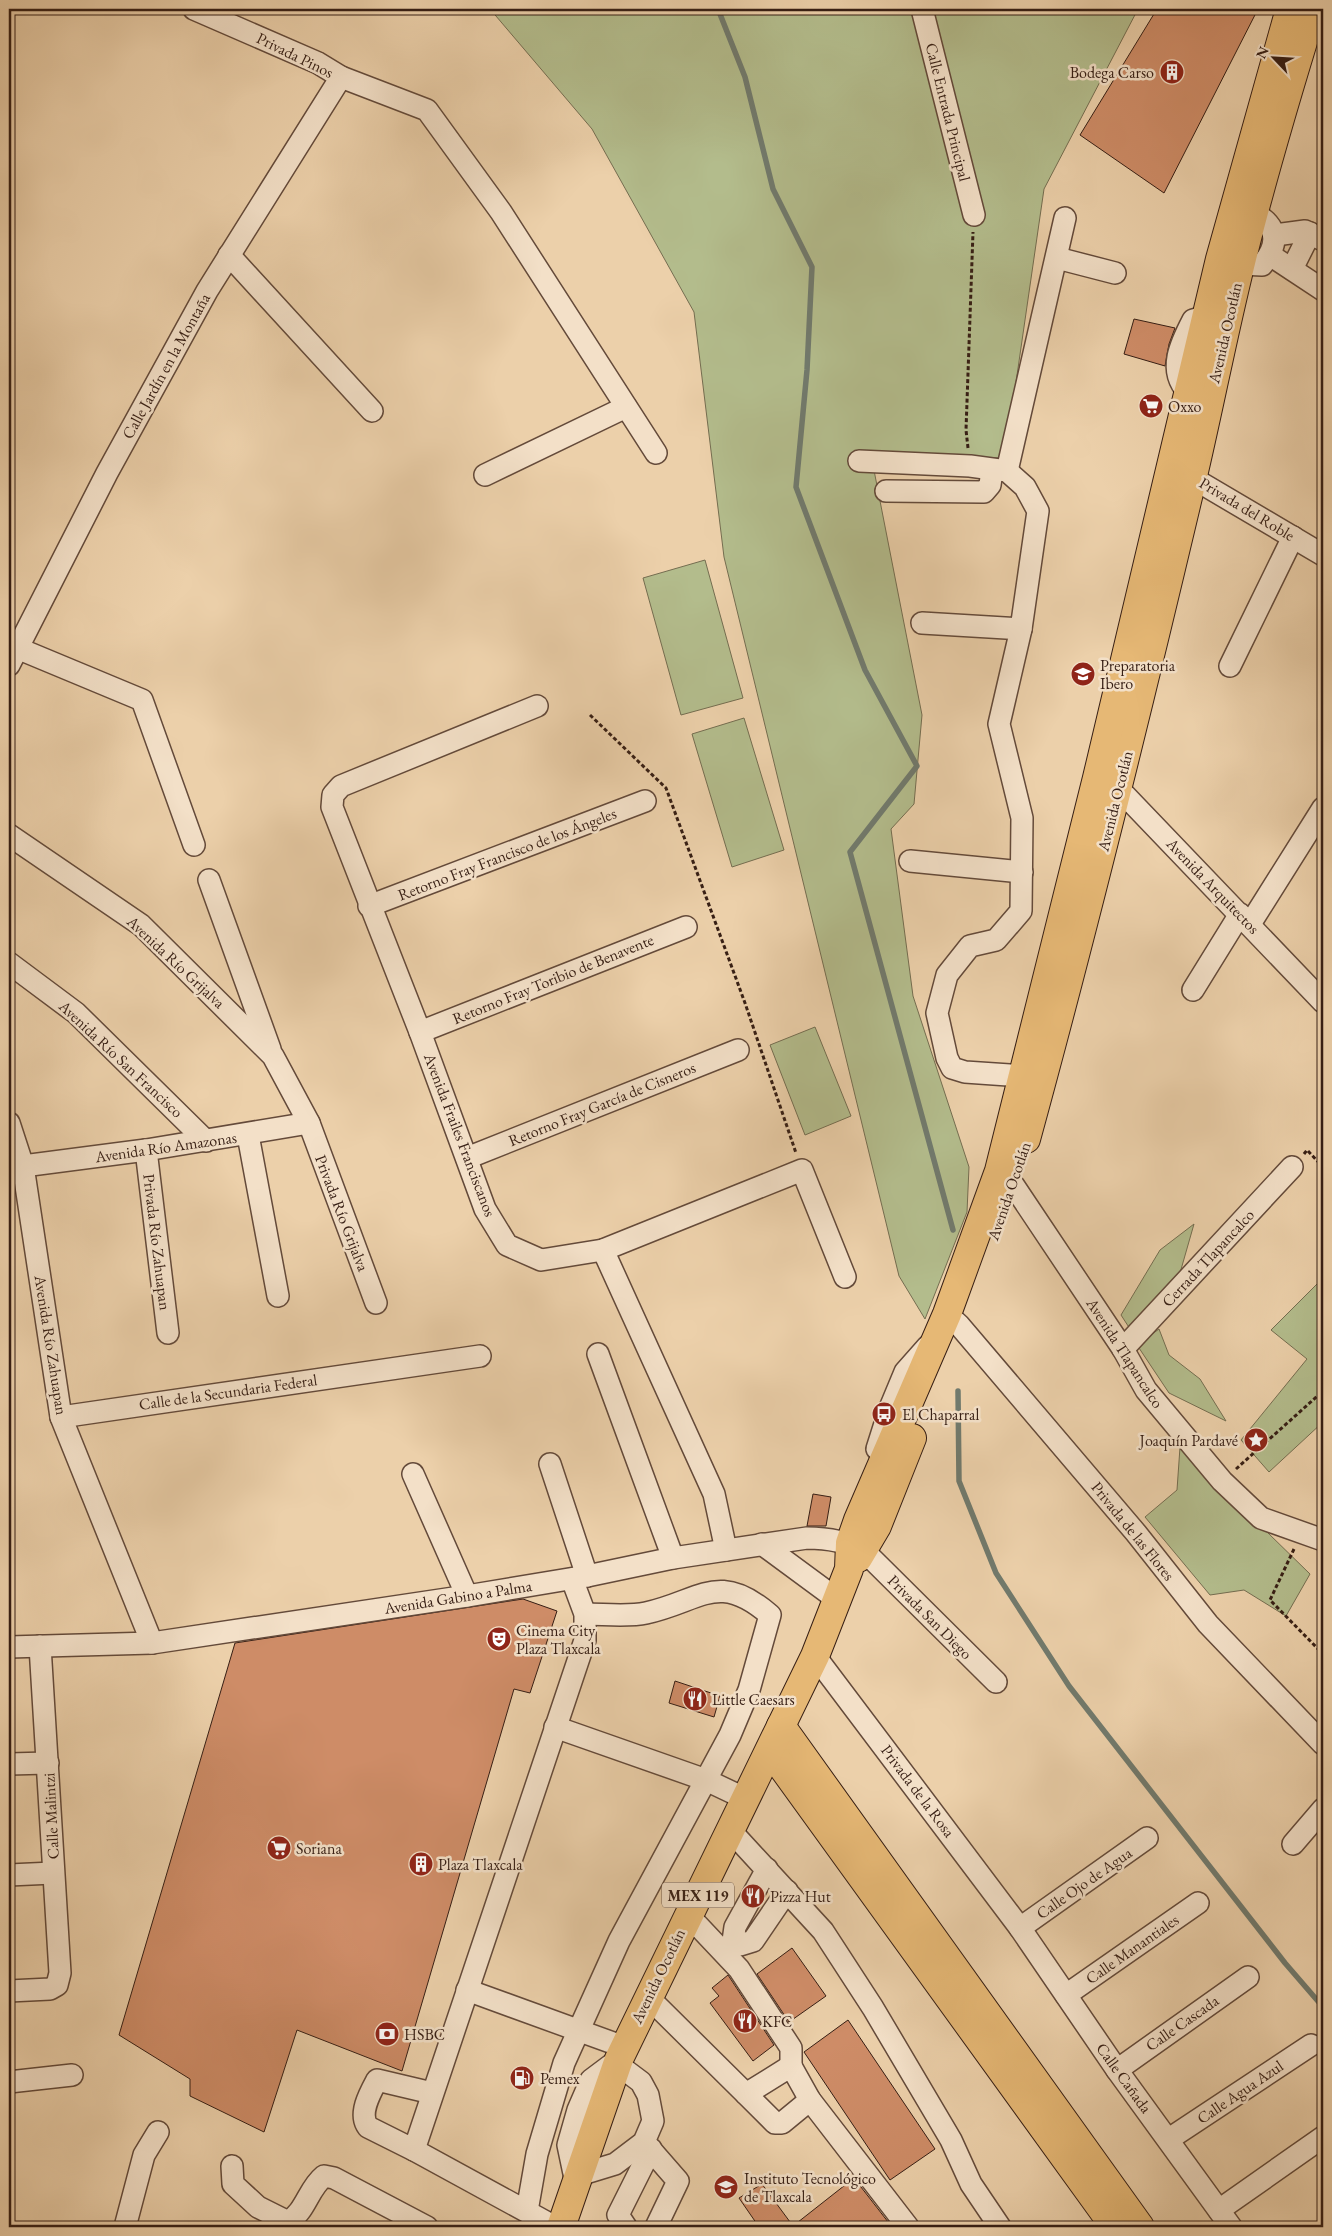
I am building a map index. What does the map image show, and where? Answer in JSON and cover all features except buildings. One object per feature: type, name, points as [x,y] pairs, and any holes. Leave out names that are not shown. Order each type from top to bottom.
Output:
[{"type":"main road","name":"Avenida Ocotlán","points":[[1245,208],[1290,9]]},
{"type":"main road","name":"Avenida Ocotlán","points":[[854,1554],[877,1526],[948,1324],[1007,1178],[1108,783],[1230,261],[1245,208],[1312,9]]},
{"type":"main road","name":"Avenida Ocotlán","points":[[1181,471],[1188,392],[1207,316],[1230,261]]},
{"type":"main road","name":"Avenida Ocotlán","points":[[561,2227],[620,2057],[815,1656],[854,1554],[873,1482],[948,1324]]},
{"type":"main road","points":[[781,1726],[1140,2227]]},
{"type":"main road","points":[[770,1750],[1115,2227]]},
{"type":"street","name":"Calle Entrada Principal","points":[[922,9],[974,214]]},
{"type":"street","name":"Privada Pinos","points":[[201,10],[318,63],[341,78],[427,110],[501,212],[656,453]]},
{"type":"street","name":"Calle Jardín en la Montaña","points":[[13,657],[107,473],[207,290],[341,78]]},
{"type":"street","points":[[1230,261],[1262,265],[1270,255],[1275,234],[1270,224],[1245,208]]},
{"type":"street","points":[[886,491],[984,492],[1000,470],[1057,258],[1065,218]]},
{"type":"street","points":[[1275,234],[1300,230],[1317,236],[1292,269]]},
{"type":"street","points":[[229,255],[372,411]]},
{"type":"street","points":[[1270,255],[1323,290]]},
{"type":"street","points":[[1057,258],[1115,273]]},
{"type":"street","points":[[485,475],[626,406]]},
{"type":"street","points":[[859,461],[970,466],[1000,470],[1025,487],[1038,511],[1021,629],[999,724],[1022,818],[1021,911],[996,940],[970,946],[964,953],[947,975],[937,1013],[947,1058],[952,1068],[964,1072],[1033,1076]]},
{"type":"street","name":"Privada del Roble","points":[[1181,471],[1323,555]]},
{"type":"street","points":[[1230,666],[1293,537]]},
{"type":"street","points":[[922,623],[1021,629]]},
{"type":"street","points":[[13,657],[142,700],[194,845]]},
{"type":"street","name":"Avenida Frailes Franciscanos","points":[[536,706],[341,786],[333,796],[332,807],[369,906],[420,1032],[485,1209],[507,1245],[541,1260],[603,1250],[802,1170]]},
{"type":"street","name":"Avenida Arquitectos","points":[[1108,783],[1245,919],[1323,1002]]},
{"type":"street","name":"Retorno Fray Francisco de los Ángeles","points":[[369,906],[646,801]]},
{"type":"street","points":[[1193,990],[1323,808]]},
{"type":"street","name":"Avenida Río Grijalva","points":[[9,835],[141,926],[273,1056],[309,1123]]},
{"type":"street","points":[[910,861],[1022,872]]},
{"type":"street","points":[[209,880],[273,1056]]},
{"type":"street","name":"Retorno Fray Toribio de Benavente","points":[[420,1032],[686,927]]},
{"type":"street","name":"Avenida Río San Francisco","points":[[9,963],[76,1013],[206,1141]]},
{"type":"street","name":"Retorno Fray García de Cisneros","points":[[467,1158],[738,1050]]},
{"type":"street","name":"Avenida Río Zahuapan","points":[[9,1123],[24,1166],[61,1417],[152,1643]]},
{"type":"street","name":"Avenida Río Amazonas","points":[[24,1166],[248,1135],[309,1123]]},
{"type":"street","name":"Privada Río Grijalva","points":[[309,1123],[376,1303]]},
{"type":"street","points":[[248,1135],[278,1296]]},
{"type":"street","name":"Privada Río Zahuapan","points":[[146,1150],[168,1333]]},
{"type":"street","name":"Cerrada Tlapancalco","points":[[1123,1349],[1292,1167]]},
{"type":"street","points":[[802,1170],[845,1277]]},
{"type":"street","name":"Avenida Tlapancalco","points":[[1007,1178],[1123,1349],[1157,1404],[1222,1480],[1261,1518],[1301,1534],[1323,1540]]},
{"type":"street","points":[[603,1250],[714,1494],[726,1550]]},
{"type":"street","name":"Privada de las Flores","points":[[948,1324],[1136,1532],[1208,1624],[1323,1744]]},
{"type":"street","points":[[598,1354],[673,1558]]},
{"type":"street","name":"Calle de la Secundaria Federal","points":[[61,1417],[480,1356]]},
{"type":"street","points":[[414,2150],[585,1640],[585,1614],[580,1578],[550,1464]]},
{"type":"street","points":[[413,1474],[467,1596]]},
{"type":"street","name":"Avenida Gabino a Palma","points":[[9,1647],[152,1643],[580,1578],[673,1558],[807,1538],[827,1538],[854,1554]]},
{"type":"street","points":[[762,1544],[838,1600]]},
{"type":"street","name":"Privada San Diego","points":[[854,1554],[996,1682]]},
{"type":"street","points":[[527,2210],[538,2154],[564,2064],[619,1941],[730,1734],[749,1690],[770,1615],[752,1599],[718,1590],[645,1614],[585,1614]]},
{"type":"street","name":"Calle Malintzi","points":[[9,1991],[50,1989],[57,1985],[60,1973],[40,1646]]},
{"type":"street","name":"Privada de la Rosa","points":[[815,1656],[1020,1928]]},
{"type":"street","points":[[556,1727],[706,1780],[746,1798]]},
{"type":"street","points":[[9,1764],[48,1763]]},
{"type":"street","points":[[1293,1844],[1323,1809]]},
{"type":"street","points":[[730,1830],[823,1931],[873,2008],[951,2140],[971,2184],[1000,2227]]},
{"type":"street","name":"Calle Ojo de Agua","points":[[1020,1928],[1147,1838]]},
{"type":"street","points":[[767,1869],[735,1927],[733,1941],[740,1945],[753,1941],[787,1891]]},
{"type":"street","points":[[9,1876],[54,1873]]},
{"type":"street","name":"Calle Manantiales","points":[[1066,1995],[1198,1903]]},
{"type":"street","points":[[688,1915],[739,1969],[791,2048],[791,2066],[810,2100],[908,2227]]},
{"type":"street","name":"Calle Cañada","points":[[1020,1928],[1117,2070],[1169,2139],[1231,2227]]},
{"type":"street","name":"Calle Cascada","points":[[1117,2070],[1248,1976]]},
{"type":"street","points":[[467,1990],[579,2029],[620,2057],[641,2082],[648,2095],[653,2121],[648,2145],[618,2215],[626,2227]]},
{"type":"street","points":[[648,1996],[774,2123],[782,2122],[810,2100]]},
{"type":"street","name":"Calle Agua Azul","points":[[1169,2139],[1311,2045]]},
{"type":"street","points":[[746,2094],[791,2066]]},
{"type":"street","points":[[9,2082],[72,2075]]},
{"type":"street","points":[[432,2093],[377,2080],[363,2114],[364,2121],[368,2127],[527,2210],[555,2227]]},
{"type":"street","points":[[125,2227],[144,2155],[158,2132]]},
{"type":"street","points":[[1219,2210],[1323,2136]]},
{"type":"street","points":[[577,2179],[615,2164],[648,2145]]},
{"type":"street","points":[[648,2145],[678,2181],[656,2227]]},
{"type":"street","points":[[232,2166],[233,2184],[258,2207],[288,2222],[297,2216],[318,2181],[324,2176],[334,2178],[427,2227]]},
{"type":"path","points":[[970,466],[966,430],[974,214]]},
{"type":"path","points":[[590,715],[666,788],[745,1003],[802,1170]]},
{"type":"path","points":[[1307,1150],[1323,1167]]},
{"type":"path","points":[[1222,1480],[1323,1391]]},
{"type":"path","points":[[1301,1534],[1270,1600],[1323,1654]]},
{"type":"green space","points":[[490,9],[1138,9],[1044,189],[1005,458],[871,455],[922,715],[914,804],[891,829],[913,996],[969,1167],[967,1212],[925,1319],[899,1276],[724,557],[694,312],[592,129]]},
{"type":"green space","points":[[705,560],[743,698],[681,715],[643,578]]},
{"type":"green space","points":[[744,718],[784,850],[732,867],[692,734]]},
{"type":"green space","points":[[815,1027],[851,1116],[805,1135],[770,1045]]},
{"type":"green space","points":[[1194,1224],[1178,1280],[1132,1332],[1121,1315],[1160,1250]]},
{"type":"green space","points":[[1323,1278],[1323,1422],[1269,1472],[1241,1440],[1307,1359],[1271,1330]]},
{"type":"green space","points":[[1159,1329],[1169,1355],[1200,1379],[1226,1421],[1169,1393],[1137,1345]]},
{"type":"green space","points":[[1180,1447],[1310,1574],[1286,1616],[1244,1590],[1210,1595],[1145,1517],[1177,1490]]},
{"type":"waterway","points":[[718,9],[745,77],[773,189],[812,267],[807,370],[796,487],[865,670],[917,766],[850,852],[953,1230]]},
{"type":"waterway","points":[[958,1391],[959,1481],[996,1573],[1069,1686],[1285,1963],[1323,2007]]},
{"type":"place","name":"Bodega Carso","points":[[1172,72]]},
{"type":"place","name":"Oxxo","points":[[1151,406]]},
{"type":"place","name":"Preparatoria Ibero","points":[[1083,674]]},
{"type":"place","name":"El Chaparral","points":[[884,1414]]},
{"type":"place","name":"Joaquín Pardavé","points":[[1256,1440]]},
{"type":"place","name":"Cinema City Plaza Tlaxcala","points":[[499,1639]]},
{"type":"place","name":"Little Caesars","points":[[695,1699]]},
{"type":"place","name":"Soriana","points":[[279,1848]]},
{"type":"place","name":"Plaza Tlaxcala","points":[[421,1864]]},
{"type":"place","name":"Pizza Hut","points":[[753,1896]]},
{"type":"place","name":"KFC","points":[[745,2021]]},
{"type":"place","name":"HSBC","points":[[387,2034]]},
{"type":"place","name":"Pemex","points":[[522,2078]]},
{"type":"place","name":"Instituto Tecnológico de Tlaxcala","points":[[726,2187]]}]
